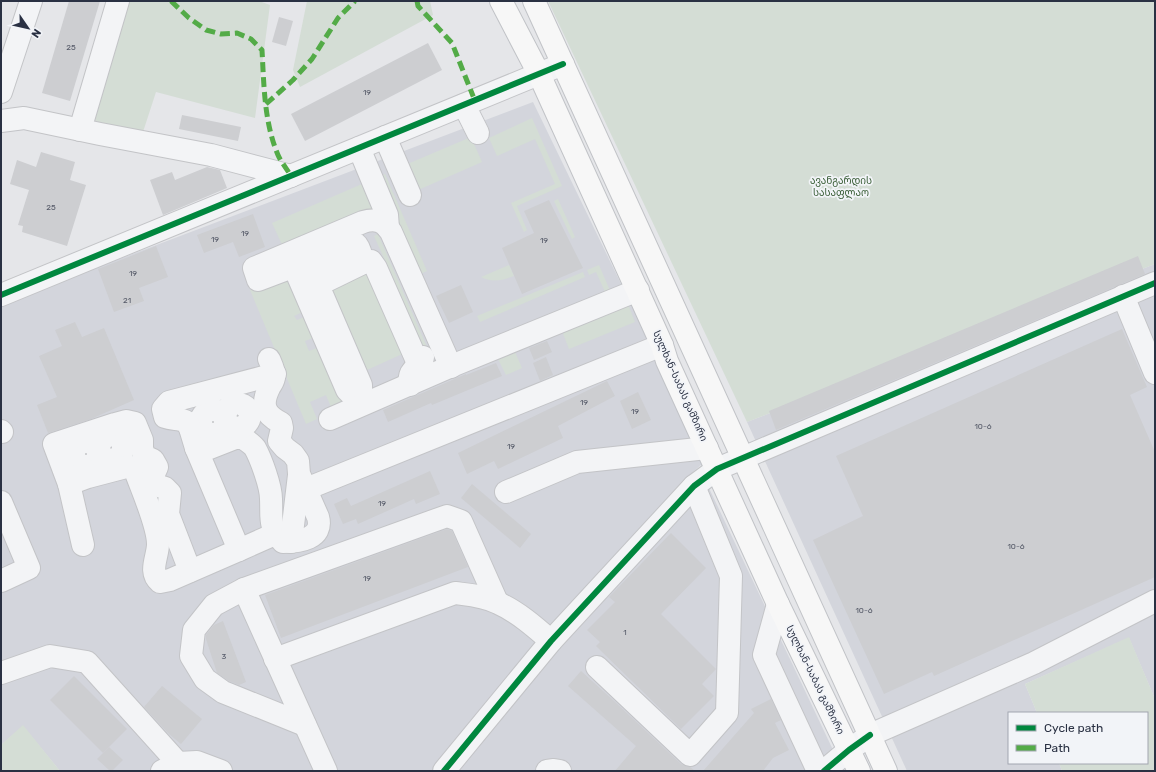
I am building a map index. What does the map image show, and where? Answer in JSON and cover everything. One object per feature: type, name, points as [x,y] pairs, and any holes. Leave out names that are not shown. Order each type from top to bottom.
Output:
[{"type":"main road","name":"სულხან-საბას გამზირი","points":[[501,1],[539,74],[638,290],[662,345],[667,361],[778,604],[858,771]]},
{"type":"main road","points":[[534,1],[886,771]]},
{"type":"street","points":[[1,92],[31,1]]},
{"type":"street","points":[[80,130],[118,1]]},
{"type":"street","points":[[1,295],[563,64]]},
{"type":"street","points":[[464,105],[478,132]]},
{"type":"street","points":[[1,121],[24,118],[211,155],[291,176]]},
{"type":"street","points":[[385,137],[410,195]]},
{"type":"street","points":[[359,148],[387,215],[388,228],[419,306]]},
{"type":"street","points":[[359,393],[361,391],[361,385],[310,307],[298,274],[302,262],[363,222],[372,220],[381,221],[388,228]]},
{"type":"street","points":[[330,419],[406,381],[417,361],[376,268],[371,261],[373,259],[368,230],[371,227],[378,227],[382,232],[419,306],[447,368]]},
{"type":"street","points":[[302,262],[320,264],[321,257],[325,252],[332,251],[338,254],[340,258]]},
{"type":"street","points":[[373,259],[322,284],[310,307],[316,342],[347,390],[352,395],[378,386],[384,388],[447,368],[638,290]]},
{"type":"street","points":[[444,771],[551,641],[694,486],[717,469],[1155,283]]},
{"type":"street","points":[[1123,296],[1155,373]]},
{"type":"street","points":[[302,481],[662,345]]},
{"type":"street","points":[[131,467],[136,473],[156,529],[158,545],[153,567],[156,579],[160,582],[170,580],[239,550],[283,538],[306,540],[318,530],[320,524],[302,481],[298,461],[279,441],[282,428],[281,423],[272,418],[265,409],[264,400],[269,386],[274,379],[272,366],[169,402],[163,409],[165,416],[173,420],[182,419],[187,422],[207,449],[235,438],[243,438],[249,442],[254,448],[268,482],[271,498],[270,518],[283,538]]},
{"type":"street","points":[[225,420],[220,412],[213,410],[205,412],[195,432],[239,550]]},
{"type":"street","points":[[83,545],[68,469],[54,444],[126,421],[135,423],[142,440],[144,456],[153,460],[157,467],[153,476],[156,485],[165,488],[170,493],[168,514],[190,571]]},
{"type":"street","points":[[68,469],[74,451],[79,444],[83,442],[94,444],[99,452]]},
{"type":"street","points":[[131,467],[142,448]]},
{"type":"street","points":[[506,492],[577,462],[707,448]]},
{"type":"street","points":[[68,469],[88,477],[131,467]]},
{"type":"street","points":[[597,668],[690,755],[727,713],[731,576],[694,486]]},
{"type":"street","points":[[1,502],[28,568],[1,581]]},
{"type":"street","points":[[305,725],[223,692],[205,679],[191,656],[194,630],[214,605],[244,589],[447,516],[461,521],[497,602]]},
{"type":"street","points":[[244,589],[326,771]]},
{"type":"street","points":[[275,659],[455,593],[478,596],[497,602],[530,622],[551,641]]},
{"type":"street","points":[[824,771],[870,735],[1034,663],[1155,601]]},
{"type":"street","points":[[778,604],[764,655],[818,771]]},
{"type":"street","points":[[1,673],[50,656],[86,662],[170,767],[197,762],[221,771]]},
{"type":"street","points":[[547,771],[560,771]]},
{"type":"shaded area","points":[[533,102],[654,352],[702,464],[685,479],[432,771],[60,771],[23,726],[1,745],[1,304]]},
{"type":"shaded area","points":[[1155,264],[1155,699],[1129,638],[1025,684],[1037,712],[1008,712],[1008,764],[1059,764],[1062,771],[907,771],[747,422]]},
{"type":"shaded area","points":[[708,486],[843,771],[457,771],[559,643]]},
{"type":"green space","points":[[128,1],[259,1],[270,5],[255,118],[156,92],[142,135],[95,121],[100,95]]},
{"type":"green space","points":[[307,1],[430,1],[433,15],[300,87],[293,70]]},
{"type":"green space","name":"ავანგარდის სასაფლაო","points":[[548,1],[1155,1],[1155,264],[747,422]]},
{"type":"green space","points":[[532,118],[562,186],[517,206],[527,230],[524,232],[511,203],[555,184],[535,139],[497,156],[489,138]]},
{"type":"green space","points":[[471,137],[482,162],[409,194],[398,168]]},
{"type":"green space","points":[[385,174],[427,271],[416,276],[386,205],[284,249],[272,223]]},
{"type":"green space","points":[[558,199],[575,237],[572,239],[554,201]]},
{"type":"green space","points":[[378,234],[437,370],[433,368],[374,236]]},
{"type":"green space","points":[[372,263],[411,350],[367,370],[328,283]]},
{"type":"green space","points":[[509,265],[514,276],[502,280],[489,280],[481,277]]},
{"type":"green space","points":[[599,265],[611,293],[606,294],[596,272],[589,275],[587,270]]},
{"type":"green space","points":[[583,272],[585,277],[480,322],[477,316]]},
{"type":"green space","points":[[291,274],[307,310],[294,316],[297,320],[309,315],[318,336],[305,341],[309,351],[322,346],[347,403],[333,412],[326,395],[310,402],[317,419],[306,424],[250,290]]},
{"type":"green space","points":[[626,299],[635,322],[569,349],[560,326]]},
{"type":"green space","points":[[524,348],[515,352],[522,368],[506,375],[497,357]]},
{"type":"green space","points":[[1129,637],[1155,699],[1155,771],[1062,771],[1059,764],[1148,764],[1148,712],[1037,712],[1025,684]]},
{"type":"green space","points":[[23,725],[60,771],[1,771],[1,745]]},
{"type":"building","points":[[69,1],[100,1],[70,101],[42,93]]},
{"type":"building","points":[[279,17],[293,21],[286,46],[272,42]]},
{"type":"building","points":[[428,43],[442,70],[305,141],[291,114]]},
{"type":"building","points":[[182,115],[241,127],[238,141],[179,129]]},
{"type":"building","points":[[41,152],[75,162],[70,180],[86,185],[67,246],[22,232],[23,226],[18,225],[29,190],[10,184],[17,160],[36,167]]},
{"type":"building","points":[[207,167],[220,170],[227,188],[163,215],[150,180],[172,172],[175,180]]},
{"type":"building","points":[[549,200],[583,268],[522,294],[502,248],[534,233],[524,211]]},
{"type":"building","points":[[253,214],[265,247],[239,257],[233,242],[204,253],[197,235]]},
{"type":"building","points":[[156,246],[168,277],[139,288],[144,301],[114,312],[98,269]]},
{"type":"building","points":[[1138,256],[1145,274],[776,430],[769,411]]},
{"type":"building","points":[[461,285],[473,312],[449,323],[436,296]]},
{"type":"building","points":[[75,322],[82,337],[104,328],[134,400],[91,419],[48,433],[37,405],[57,397],[39,356],[62,346],[55,330]]},
{"type":"building","points":[[1122,329],[1147,387],[1130,395],[1155,452],[1155,577],[934,676],[932,672],[884,694],[813,540],[863,516],[836,456]]},
{"type":"building","points":[[547,341],[552,352],[534,360],[529,348]]},
{"type":"building","points":[[546,357],[553,375],[540,381],[533,363]]},
{"type":"building","points":[[496,363],[502,376],[432,405],[431,403],[388,422],[383,410],[466,374]]},
{"type":"building","points":[[607,381],[615,396],[558,426],[563,438],[498,469],[494,461],[467,474],[458,453]]},
{"type":"building","points":[[638,392],[651,420],[632,429],[620,401]]},
{"type":"building","points":[[430,471],[440,494],[416,504],[414,499],[358,524],[356,519],[343,524],[334,504],[347,498],[351,506]]},
{"type":"building","points":[[472,484],[531,534],[520,548],[461,498]]},
{"type":"building","points":[[447,529],[452,531],[468,567],[281,638],[265,595]]},
{"type":"building","points":[[671,533],[706,568],[661,614],[716,669],[702,684],[714,696],[681,729],[596,646],[600,642],[587,630],[615,602],[609,597]]},
{"type":"building","points":[[223,621],[246,682],[239,685],[229,681],[217,673],[206,639],[206,635],[214,625]]},
{"type":"building","points":[[581,671],[681,764],[690,767],[695,771],[615,771],[636,746],[568,686]]},
{"type":"building","points":[[74,676],[127,729],[103,753],[50,700]]},
{"type":"building","points":[[162,686],[202,719],[181,744],[169,734],[144,707]]},
{"type":"building","points":[[771,699],[781,720],[775,723],[789,750],[773,758],[763,771],[703,771],[754,713],[751,709]]},
{"type":"building","points":[[109,747],[123,760],[112,771],[110,771],[97,759]]},
{"type":"marked path","points":[[171,1],[189,18],[206,30],[221,34],[237,33],[251,39],[262,50],[267,117],[278,155],[291,176]]},
{"type":"marked path","points":[[266,104],[293,80],[312,59],[338,18],[355,1]]},
{"type":"marked path","points":[[417,1],[418,6],[452,43],[475,101]]},
{"type":"cycle path","points":[[1,295],[563,64]]},
{"type":"cycle path","points":[[444,771],[551,641],[694,486],[717,469],[1155,283]]},
{"type":"cycle path","points":[[824,771],[870,735]]}]
